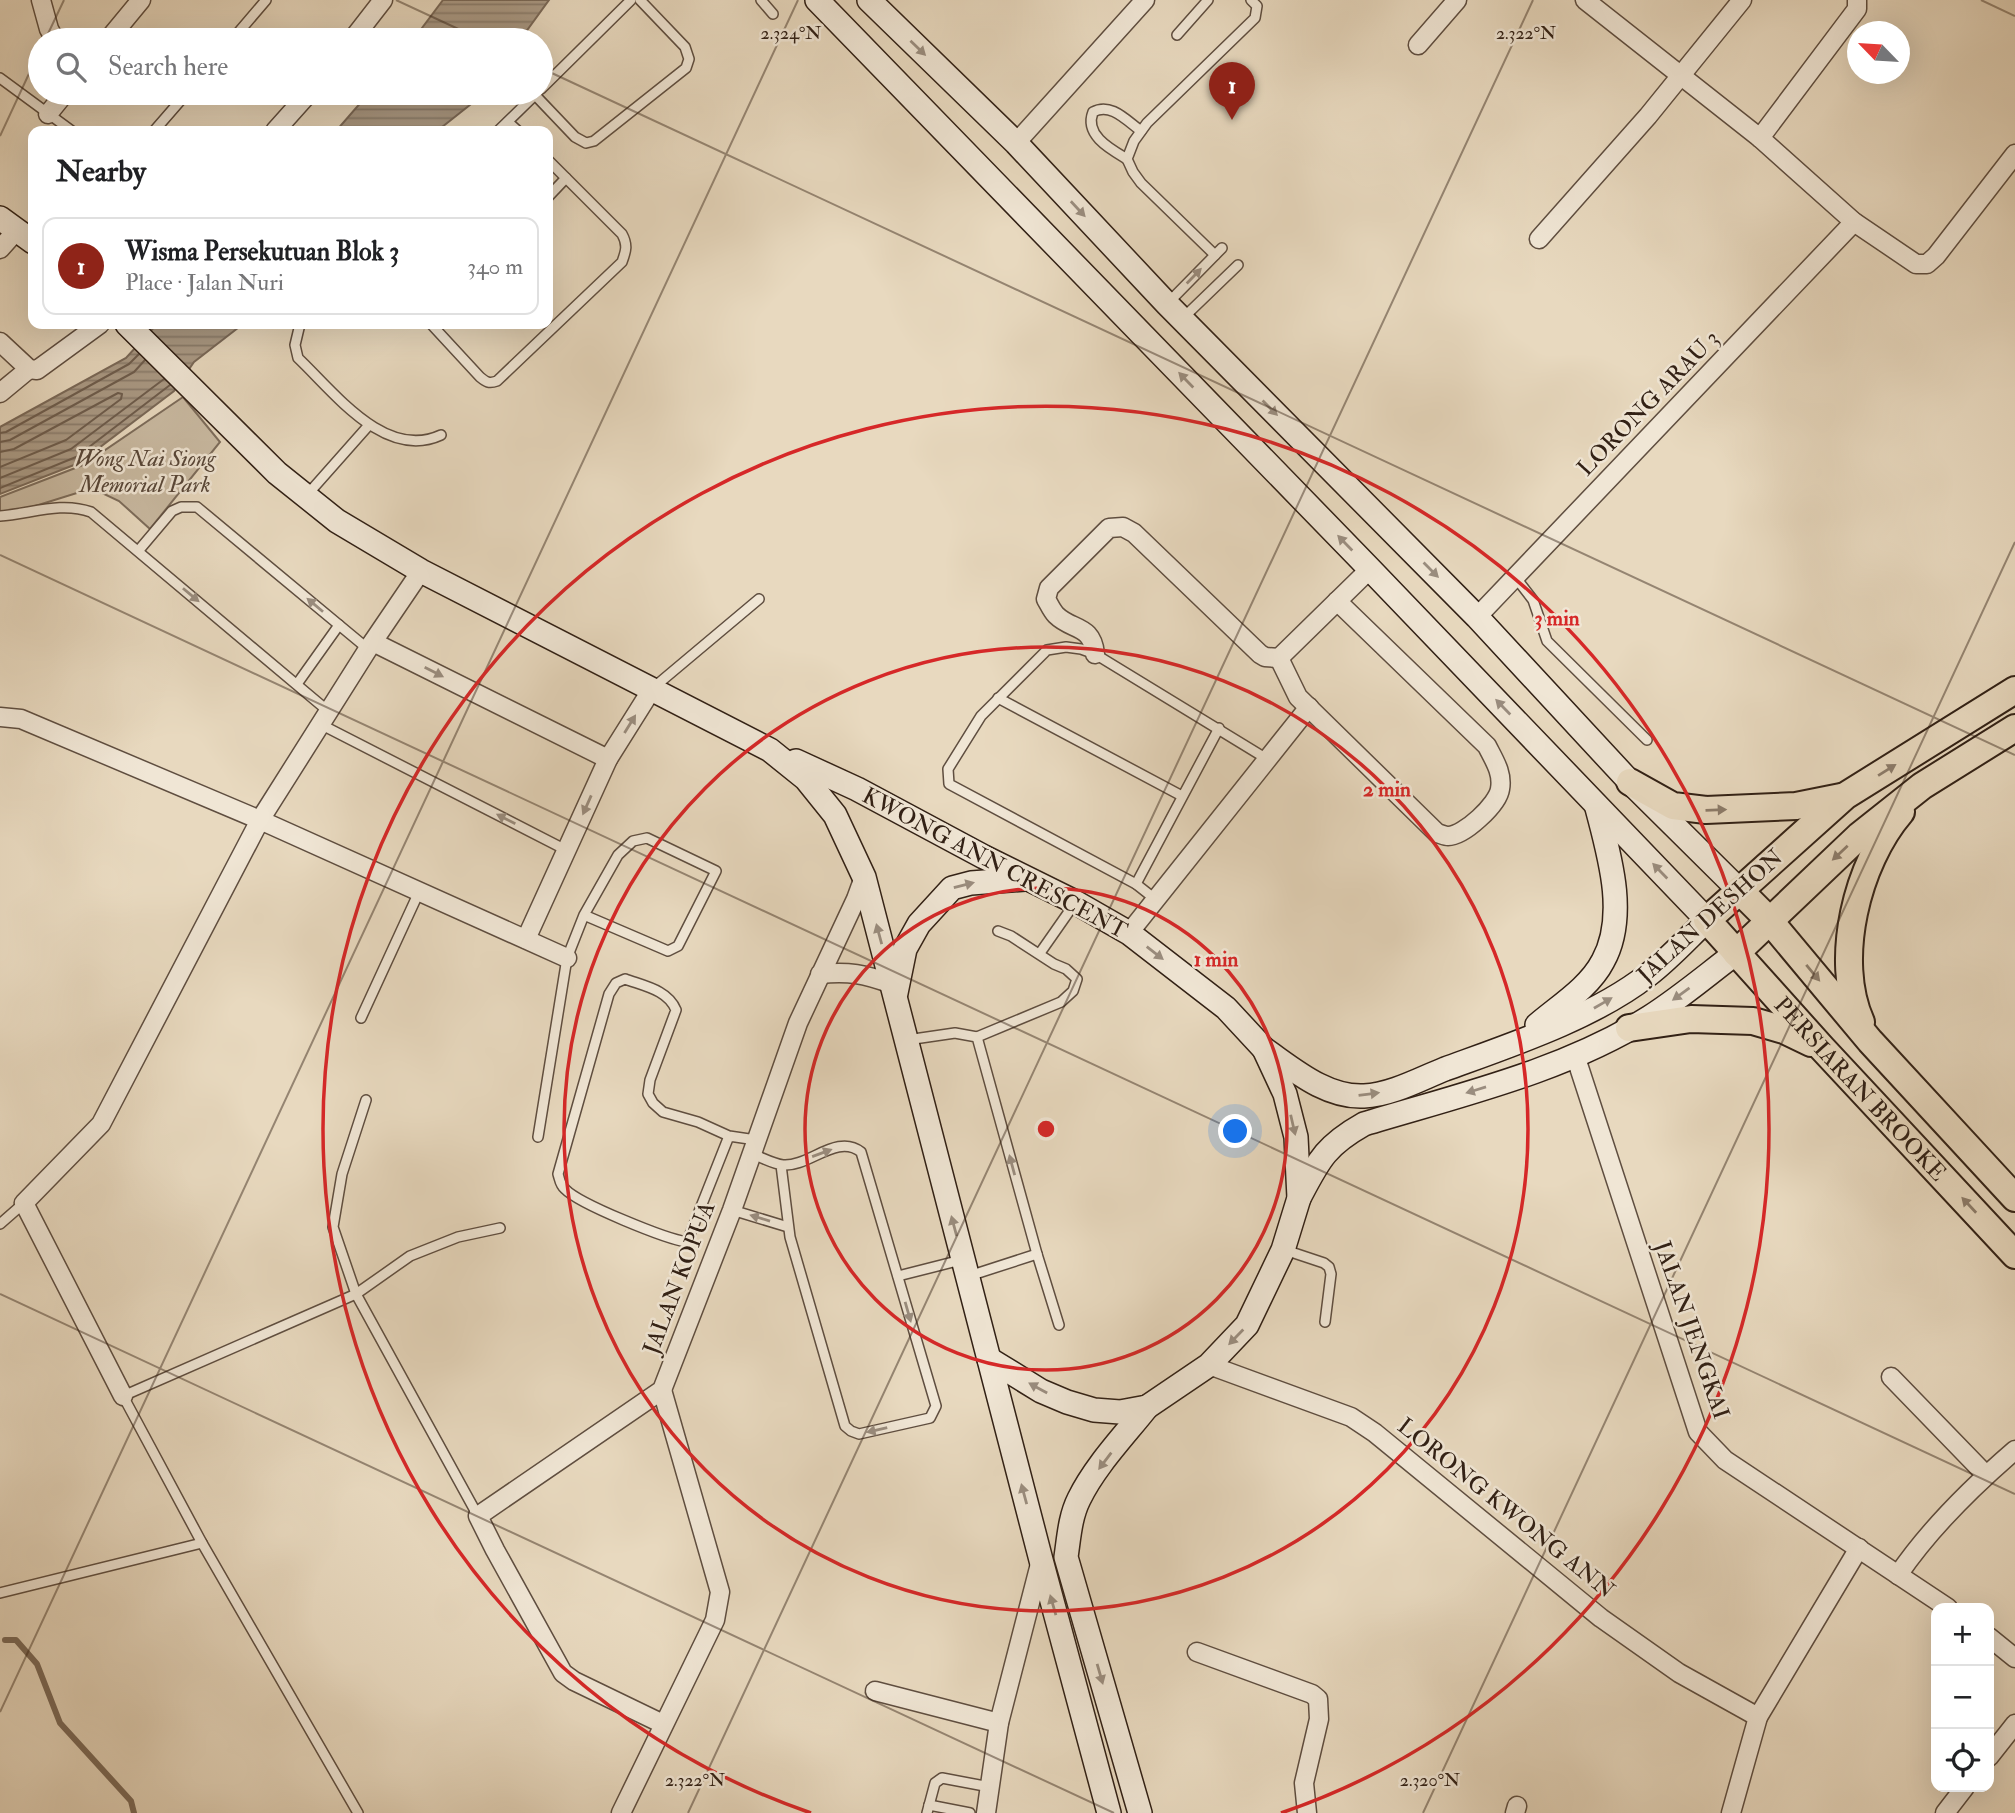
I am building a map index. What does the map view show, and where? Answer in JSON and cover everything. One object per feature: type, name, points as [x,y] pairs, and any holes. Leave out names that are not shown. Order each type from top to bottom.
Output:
[{"type":"main road","points":[[817,0],[1707,920]]},
{"type":"main road","points":[[869,0],[1016,143],[1174,311],[1477,617],[1630,782],[1739,890]]},
{"type":"main road","points":[[134,330],[278,473],[337,522],[421,571],[770,750],[806,779],[835,815],[864,877],[1041,1560],[1110,1813]]},
{"type":"main road","name":"JALAN DESHON","points":[[1264,1049],[1314,1082],[1335,1092],[1364,1097],[1516,1043],[1596,1007],[1648,976],[1739,890],[1845,796],[2015,690]]},
{"type":"main road","name":"JALAN DESHON","points":[[1299,1198],[1320,1157],[1346,1134],[1364,1124],[1500,1083],[1576,1055],[1650,1017],[1736,953],[1859,836],[1922,786],[2015,728]]},
{"type":"main road","name":"KWONG ANN CRESCENT","points":[[770,750],[857,789],[984,858],[1030,878],[1129,933],[1226,1008],[1264,1049],[1285,1094],[1296,1137],[1299,1198],[1283,1250],[1247,1325],[1209,1365],[1147,1407],[1120,1412],[1067,1402],[1041,1391],[989,1359]]},
{"type":"main road","points":[[1630,782],[1673,806],[1706,810],[1796,806],[1845,796]]},
{"type":"main road","points":[[1870,1041],[1855,1008],[1849,982],[1848,961],[1856,906],[1879,845],[1894,820],[1922,786]]},
{"type":"main road","points":[[1516,1043],[1588,982],[1604,961],[1613,930],[1616,904],[1597,806]]},
{"type":"main road","points":[[893,992],[905,949],[919,924],[952,888],[971,883],[1030,878]]},
{"type":"main road","name":"PERSIARAN BROOKE","points":[[1739,890],[1769,920],[1870,1041],[2015,1198]]},
{"type":"main road","name":"PERSIARAN BROOKE","points":[[1707,920],[2015,1255]]},
{"type":"main road","points":[[1629,1028],[1691,1019],[1753,1021],[1784,1030],[1822,1048]]},
{"type":"main road","points":[[1140,1813],[1066,1557],[1070,1523],[1079,1498],[1147,1407]]},
{"type":"street","points":[[41,0],[49,28]]},
{"type":"street","points":[[361,28],[383,0]]},
{"type":"street","points":[[1016,143],[1145,0]]},
{"type":"street","points":[[1418,45],[1457,0]]},
{"type":"street","points":[[1585,0],[1760,138],[1854,222],[1916,264],[1927,264],[1936,256],[2015,154]]},
{"type":"street","points":[[1539,239],[1682,75],[1742,0]]},
{"type":"street","points":[[1760,138],[1857,9],[1857,0]]},
{"type":"street","points":[[116,28],[133,3]]},
{"type":"street","points":[[48,114],[55,105]]},
{"type":"street","points":[[279,126],[298,105]]},
{"type":"street","name":"LORONG ARAU 3","points":[[1477,617],[1854,222]]},
{"type":"street","points":[[0,249],[23,233]]},
{"type":"street","points":[[0,342],[29,369],[37,370],[93,329]]},
{"type":"street","points":[[0,393],[29,369]]},
{"type":"street","points":[[1095,654],[1094,643],[1086,632],[1056,615],[1046,599],[1049,588],[1109,528],[1123,527],[1134,533],[1265,657],[1279,658],[1370,569]]},
{"type":"street","points":[[123,1396],[24,1203],[101,1124],[260,820],[324,717],[421,571]]},
{"type":"street","points":[[1279,658],[1298,697],[1437,833],[1449,836],[1466,830],[1496,800],[1500,789],[1499,769],[1487,746],[1337,601]]},
{"type":"street","points":[[370,646],[608,759]]},
{"type":"street","points":[[526,939],[608,759],[652,689]]},
{"type":"street","points":[[1129,933],[1309,707]]},
{"type":"street","points":[[0,717],[21,719],[260,820],[567,958]]},
{"type":"street","name":"JALAN KOPUA","points":[[478,1516],[662,1390],[732,1210],[798,1023],[864,877]]},
{"type":"street","points":[[820,974],[865,974],[893,992]]},
{"type":"street","name":"JALAN JENGKAI","points":[[1576,1055],[1698,1432],[1726,1460],[1940,1603]]},
{"type":"street","name":"LORONG KWONG ANN","points":[[1209,1365],[1350,1418],[1375,1433],[1601,1618],[1679,1672],[1758,1717]]},
{"type":"street","points":[[1891,1377],[1986,1475]]},
{"type":"street","points":[[621,1813],[715,1620],[720,1592],[662,1390]]},
{"type":"street","points":[[1898,1575],[1922,1542],[1986,1475],[2015,1450]]},
{"type":"street","points":[[478,1516],[563,1673],[573,1681],[663,1724]]},
{"type":"street","points":[[1731,1813],[1758,1717],[1859,1548]]},
{"type":"street","points":[[986,1813],[999,1723],[1041,1560]]},
{"type":"street","points":[[1994,1641],[2015,1658]]},
{"type":"street","points":[[1197,1652],[1312,1694],[1318,1699],[1318,1719],[1304,1783],[1307,1813]]},
{"type":"street","points":[[876,1691],[999,1723]]},
{"type":"street","points":[[1994,1751],[2015,1724]]},
{"type":"street","points":[[1945,1813],[1961,1792]]},
{"type":"lane","points":[[242,28],[266,0]]},
{"type":"lane","points":[[553,77],[631,0]]},
{"type":"lane","points":[[549,105],[575,137],[586,143],[594,141],[686,68],[689,59],[685,47],[640,0]]},
{"type":"lane","points":[[761,0],[773,14]]},
{"type":"lane","points":[[1177,35],[1208,0]]},
{"type":"lane","points":[[1127,159],[1141,131],[1255,18],[1257,6],[1251,0]]},
{"type":"lane","points":[[0,78],[28,99]]},
{"type":"lane","points":[[36,105],[65,126]]},
{"type":"lane","points":[[157,126],[176,105]]},
{"type":"lane","points":[[503,126],[525,105]]},
{"type":"lane","points":[[1141,131],[1109,108],[1093,111],[1090,121],[1093,131],[1102,142],[1127,159],[1141,183],[1218,251],[1174,311]]},
{"type":"lane","points":[[508,121],[513,126]]},
{"type":"lane","points":[[553,165],[626,241],[622,262],[553,328]]},
{"type":"lane","points":[[553,192],[566,178]]},
{"type":"lane","points":[[1174,311],[1238,265]]},
{"type":"lane","points":[[299,329],[295,345],[298,358],[369,425],[388,436],[405,441],[429,441],[441,435]]},
{"type":"lane","points":[[436,329],[480,377],[492,383],[552,329]]},
{"type":"lane","points":[[305,497],[369,425]]},
{"type":"lane","points":[[139,550],[172,511],[181,507],[197,507],[339,625],[370,646]]},
{"type":"lane","points":[[0,516],[32,510],[80,508],[91,512],[297,684],[324,717],[566,850]]},
{"type":"lane","points":[[1516,578],[1533,600],[1547,641],[1647,740]]},
{"type":"lane","points":[[652,689],[759,599]]},
{"type":"lane","points":[[297,684],[339,625]]},
{"type":"lane","points":[[1155,899],[1136,884],[950,784],[948,769],[981,716],[1047,650],[1066,647],[1081,649],[1095,654],[1266,759]]},
{"type":"lane","points":[[998,698],[1182,796]]},
{"type":"lane","points":[[1136,884],[1219,728]]},
{"type":"lane","points":[[538,1137],[567,958],[584,915],[618,855],[632,841],[648,838],[716,871],[678,946],[668,951],[584,915]]},
{"type":"lane","points":[[361,1018],[419,892]]},
{"type":"lane","points":[[1040,953],[1075,902]]},
{"type":"lane","points":[[905,1040],[955,1032],[977,1037],[1061,1002],[1073,991],[1077,979],[1075,975],[998,931]]},
{"type":"lane","points":[[729,1136],[687,1242],[590,1206],[561,1185],[558,1174],[609,994],[616,984],[625,979],[657,990],[673,1001],[676,1010],[650,1080],[648,1094],[653,1104],[663,1112],[698,1122],[754,1147],[781,1165],[838,1147],[852,1146],[861,1152],[936,1406],[930,1418],[859,1434],[845,1426],[788,1227],[781,1165]]},
{"type":"lane","points":[[977,1037],[1059,1325]]},
{"type":"lane","points":[[366,1100],[342,1174],[333,1227],[356,1294],[478,1516]]},
{"type":"lane","points":[[0,1224],[24,1203]]},
{"type":"lane","points":[[732,1210],[788,1227]]},
{"type":"lane","points":[[358,1813],[202,1543],[123,1396],[356,1294],[410,1256],[458,1237],[500,1228]]},
{"type":"lane","points":[[1283,1250],[1329,1267],[1331,1274],[1325,1322]]},
{"type":"lane","points":[[898,1276],[965,1268],[1037,1254]]},
{"type":"lane","points":[[0,1593],[202,1543]]},
{"type":"lane","points":[[970,1813],[928,1809],[935,1783],[942,1778],[990,1787]]},
{"type":"green space","name":"Wong Nai Siong Memorial Park","points":[[183,397],[220,442],[150,529],[119,501],[100,492],[80,492],[32,507],[0,513],[0,497],[83,465]]},
{"type":"water","points":[[443,0],[549,0],[529,28],[422,28]]},
{"type":"water","points":[[359,105],[470,105],[443,126],[340,126]]},
{"type":"water","points":[[152,329],[237,329],[194,362],[174,391],[79,463],[0,494],[0,427],[126,358]]},
{"type":"waterway","points":[[5,1640],[16,1640],[37,1664],[60,1723],[131,1801],[134,1813]]},
{"type":"place","name":"Wisma Persekutuan Blok 3","points":[[1232,120]]}]
